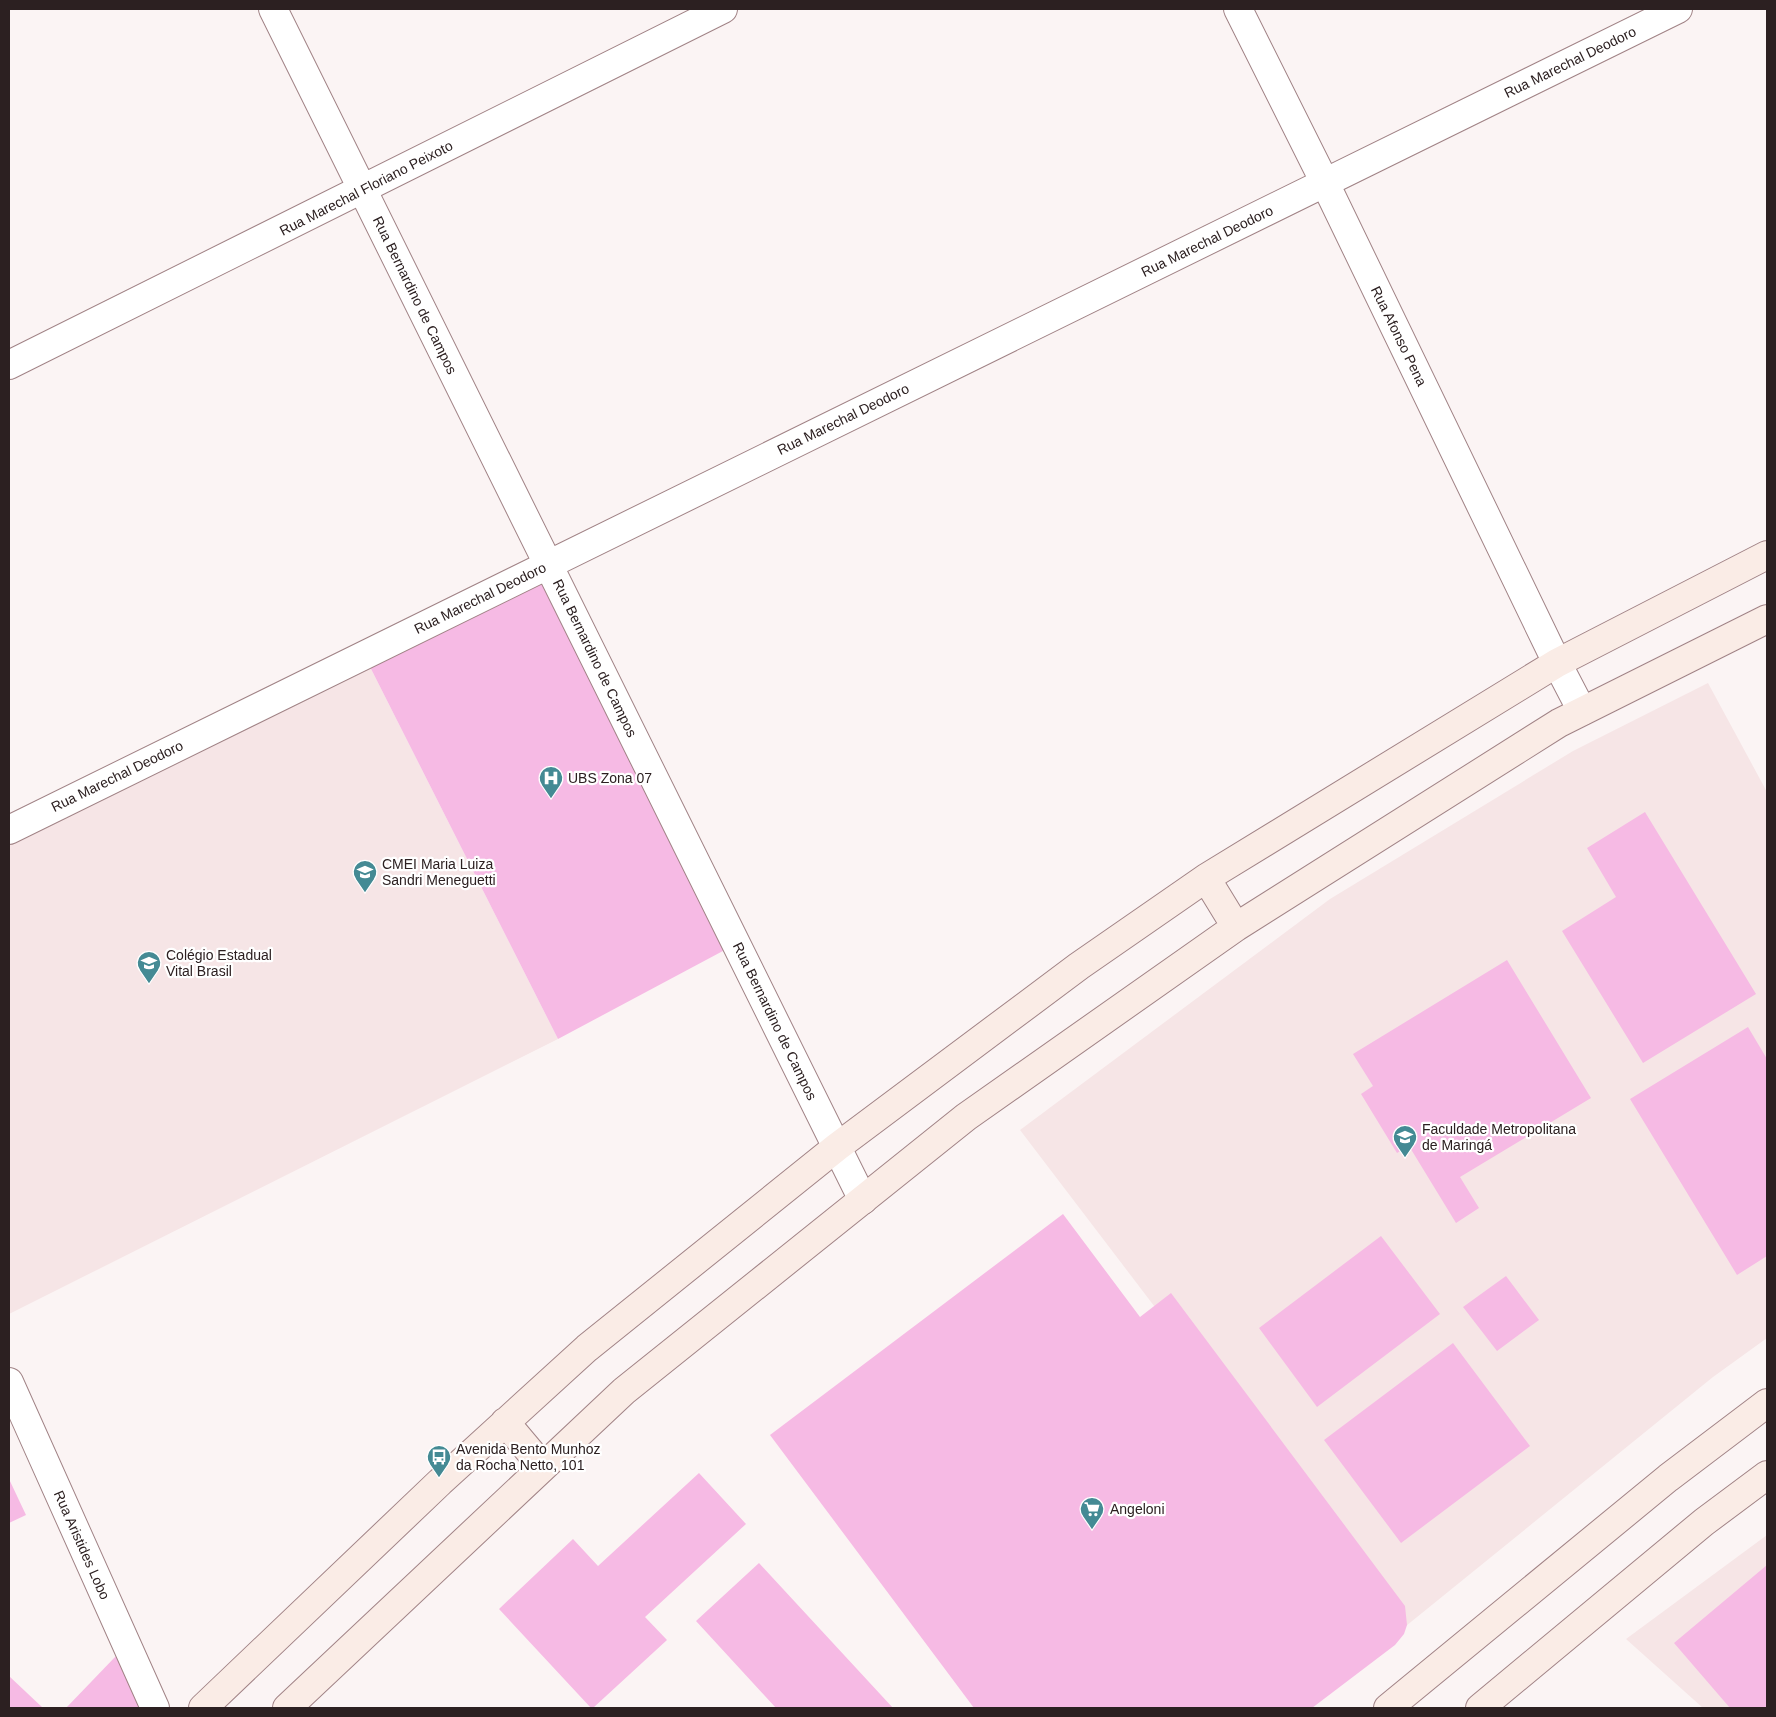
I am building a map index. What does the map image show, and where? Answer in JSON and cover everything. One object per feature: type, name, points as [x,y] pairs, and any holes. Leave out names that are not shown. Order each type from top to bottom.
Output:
[{"type":"main road","points":[[203,1708],[440,1482],[587,1348],[837,1147],[1079,966],[1206,878],[1557,663],[1767,555]]},
{"type":"main road","points":[[287,1708],[542,1466],[624,1391],[966,1117],[1236,927],[1551,728],[1767,619]]},
{"type":"main road","points":[[1206,878],[1236,927]]},
{"type":"main road","points":[[1388,1708],[1668,1478],[1767,1403]]},
{"type":"main road","points":[[505,1422],[542,1466]]},
{"type":"main road","points":[[1480,1708],[1704,1522],[1767,1475]]},
{"type":"street","name":"Rua Bernardino de Campos","points":[[273,9],[863,1200]]},
{"type":"street","name":"Rua Marechal Floriano Peixoto","points":[[9,365],[723,9]]},
{"type":"street","name":"Rua Afonso Pena","points":[[1238,9],[1325,183],[1582,711]]},
{"type":"street","name":"Rua Marechal Deodoro","points":[[9,830],[1678,9]]},
{"type":"street","name":"Rua Aristides Lobo","points":[[9,1382],[155,1708]]},
{"type":"shaded area","points":[[364,655],[558,1039],[9,1314],[9,830]]},
{"type":"shaded area","name":"Faculdade Metropolitana de Maringá","points":[[1708,683],[1767,792],[1767,1338],[1713,1377],[1401,1630],[1020,1130],[1330,899],[1573,751]]},
{"type":"shaded area","points":[[1767,1535],[1767,1708],[1703,1708],[1626,1639]]},
{"type":"building","name":"UBS Zona 07","points":[[548,564],[736,944],[558,1039],[364,655]]},
{"type":"building","points":[[1645,812],[1756,994],[1643,1063],[1562,931],[1616,897],[1587,848]]},
{"type":"building","points":[[1507,960],[1591,1098],[1460,1177],[1479,1208],[1456,1223],[1409,1146],[1397,1153],[1361,1094],[1373,1086],[1353,1054]]},
{"type":"building","points":[[1748,1027],[1767,1059],[1767,1256],[1737,1275],[1630,1099]]},
{"type":"building","points":[[1063,1214],[1140,1317],[1171,1293],[1405,1606],[1407,1625],[1404,1634],[1395,1645],[1312,1708],[974,1708],[770,1435]]},
{"type":"building","points":[[1381,1236],[1440,1314],[1317,1407],[1259,1328]]},
{"type":"building","points":[[1506,1276],[1539,1320],[1497,1351],[1463,1307]]},
{"type":"building","points":[[1453,1343],[1530,1446],[1401,1543],[1324,1440]]},
{"type":"building","points":[[699,1473],[746,1524],[645,1617],[667,1640],[591,1708],[499,1609],[573,1539],[598,1566]]},
{"type":"building","points":[[9,1479],[26,1515],[9,1523]]},
{"type":"building","points":[[759,1563],[893,1708],[776,1708],[696,1621]]},
{"type":"building","points":[[1767,1565],[1767,1708],[1730,1708],[1674,1643]]},
{"type":"building","points":[[116,1656],[142,1708],[66,1708]]},
{"type":"building","points":[[9,1676],[43,1708],[9,1708]]},
{"type":"place","name":"UBS Zona 07","points":[[551,799]]},
{"type":"place","name":"CMEI Maria Luiza Sandri Meneguetti","points":[[365,893]]},
{"type":"place","name":"Colégio Estadual Vital Brasil","points":[[149,984]]},
{"type":"place","name":"Faculdade Metropolitana de Maringá","points":[[1405,1158]]},
{"type":"place","name":"Avenida Bento Munhoz da Rocha Netto, 101","points":[[439,1478]]},
{"type":"place","name":"Angeloni","points":[[1092,1530]]}]
